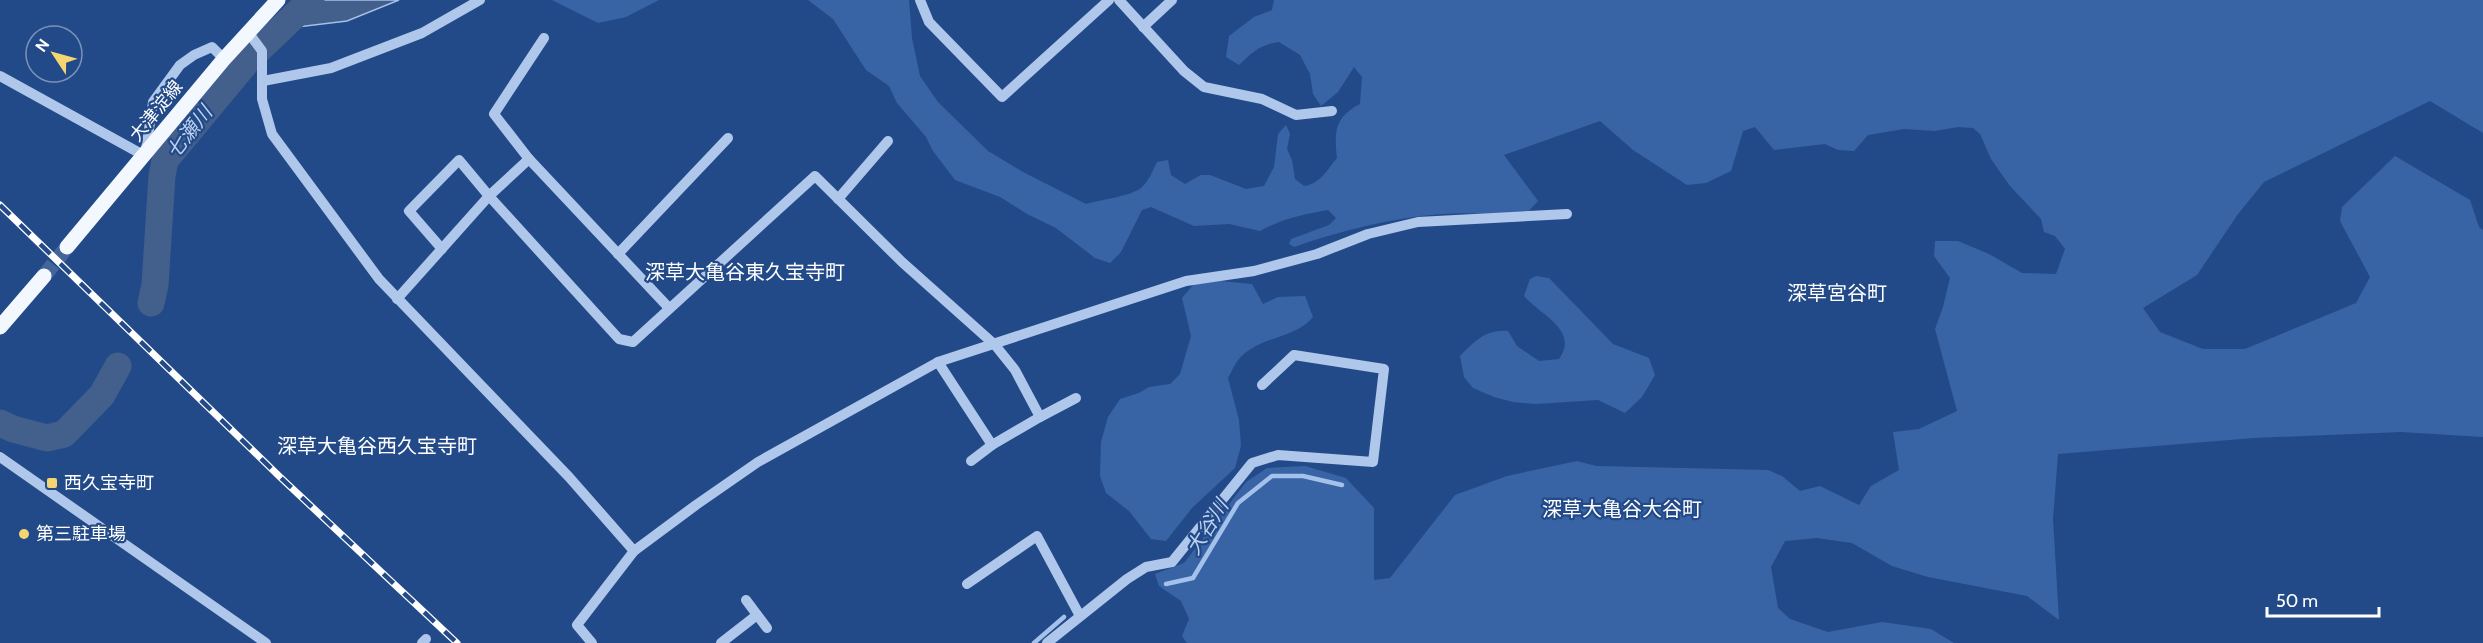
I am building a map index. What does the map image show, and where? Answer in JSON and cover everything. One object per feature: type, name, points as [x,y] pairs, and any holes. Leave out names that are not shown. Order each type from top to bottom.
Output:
[{"type":"main road","name":"大津淀線","points":[[67,248],[224,58],[255,41],[278,0]]},
{"type":"main road","points":[[2,321],[44,276]]},
{"type":"street","points":[[263,81],[331,68],[422,33],[480,0]]},
{"type":"street","points":[[920,0],[929,22],[1002,97],[1109,0]]},
{"type":"street","points":[[1119,0],[1184,71],[1204,87],[1262,99],[1296,114],[1332,111]]},
{"type":"street","points":[[1143,27],[1172,0]]},
{"type":"street","points":[[544,38],[494,114],[529,159],[669,308]]},
{"type":"street","points":[[255,41],[263,81],[262,99],[272,134],[379,279],[569,477],[634,551]]},
{"type":"street","points":[[0,76],[144,156],[153,102],[180,65],[194,55],[212,47],[224,58]]},
{"type":"street","points":[[618,254],[728,138]]},
{"type":"street","points":[[838,199],[888,141]]},
{"type":"street","points":[[397,298],[489,196],[529,159]]},
{"type":"street","points":[[442,249],[409,211],[459,160],[619,339],[633,342],[815,176],[902,262],[994,345],[1015,369],[1040,417]]},
{"type":"street","points":[[592,643],[577,625],[634,551],[696,504],[758,462],[938,362],[1186,281],[1254,271],[1317,254],[1378,231],[1418,222],[1566,214]]},
{"type":"street","points":[[1047,643],[1077,611],[1115,589],[1146,567],[1173,562],[1252,463],[1278,455],[1372,462],[1384,369],[1294,355],[1262,385]]},
{"type":"street","points":[[938,362],[992,445]]},
{"type":"street","points":[[971,461],[992,445],[1076,398]]},
{"type":"street","points":[[0,457],[266,643]]},
{"type":"street","points":[[967,584],[1037,536],[1077,611]]},
{"type":"street","points":[[746,600],[767,628]]},
{"type":"street","points":[[721,643],[757,615]]},
{"type":"shaded area","points":[[301,0],[399,0],[347,21],[289,28],[278,17]]},
{"type":"shaded area","points":[[552,0],[659,0],[626,17],[598,23]]},
{"type":"shaded area","points":[[808,0],[909,0],[912,38],[920,76],[938,102],[988,151],[1023,172],[1086,204],[1138,190],[1147,182],[1157,162],[1168,160],[1171,175],[1185,184],[1201,175],[1210,175],[1246,189],[1264,186],[1274,167],[1278,134],[1286,125],[1290,134],[1287,149],[1292,160],[1295,179],[1304,186],[1310,185],[1323,176],[1337,158],[1336,132],[1341,120],[1345,114],[1360,104],[1362,77],[1354,67],[1338,92],[1321,106],[1313,94],[1310,74],[1300,55],[1279,42],[1257,49],[1239,65],[1226,57],[1229,36],[1254,17],[1272,10],[1274,0],[2483,0],[2483,133],[2430,101],[2264,182],[2238,214],[2197,275],[2143,308],[2160,332],[2203,349],[2245,349],[2356,303],[2370,277],[2340,221],[2342,207],[2395,156],[2470,200],[2479,227],[2483,230],[2483,437],[2401,432],[2254,438],[2058,454],[2053,519],[2059,620],[2027,596],[1928,577],[1892,566],[1852,543],[1817,538],[1785,541],[1771,567],[1778,608],[1790,619],[1828,632],[1882,622],[1931,629],[1954,643],[1187,643],[1182,636],[1189,619],[1181,601],[1159,586],[1155,574],[1184,563],[1246,482],[1267,468],[1305,466],[1346,478],[1374,508],[1374,580],[1390,578],[1455,495],[1507,476],[1577,461],[1596,466],[1768,470],[1782,476],[1800,491],[1820,486],[1859,505],[1871,486],[1899,470],[1893,432],[1919,429],[1957,411],[1935,329],[1950,278],[1934,256],[1935,241],[1958,241],[1989,254],[2022,273],[2056,274],[2065,249],[2055,236],[2044,232],[2041,219],[2010,186],[1991,159],[1980,134],[1973,128],[1958,127],[1935,131],[1904,129],[1868,135],[1854,151],[1838,150],[1825,144],[1774,150],[1755,127],[1743,131],[1731,171],[1706,183],[1687,185],[1633,150],[1600,121],[1504,155],[1538,201],[1525,215],[1452,213],[1404,218],[1330,235],[1294,247],[1289,244],[1291,239],[1329,225],[1336,218],[1328,210],[1285,220],[1260,231],[1229,224],[1194,226],[1151,207],[1142,210],[1121,252],[1110,263],[1095,258],[1056,228],[1000,197],[955,180],[933,151],[926,137],[897,103],[889,86],[866,70],[833,19]]},
{"type":"shaded area","points":[[1536,276],[1549,278],[1613,344],[1649,358],[1655,375],[1642,397],[1625,413],[1598,400],[1536,404],[1513,402],[1473,388],[1464,377],[1460,356],[1476,341],[1493,332],[1508,331],[1517,346],[1539,361],[1559,359],[1564,349],[1561,331],[1524,296],[1530,279]]},
{"type":"shaded area","points":[[1220,281],[1252,284],[1263,304],[1278,297],[1305,296],[1313,317],[1297,330],[1257,345],[1238,360],[1228,378],[1239,420],[1241,446],[1235,468],[1192,508],[1166,541],[1151,539],[1129,511],[1106,493],[1100,476],[1101,442],[1108,417],[1120,399],[1149,387],[1170,384],[1180,374],[1191,336],[1182,298],[1194,284]]},
{"type":"waterway","name":"七瀬川","points":[[151,303],[155,285],[165,160],[249,59],[311,0]]},
{"type":"waterway","name":"七瀬川","points":[[0,423],[47,438],[64,434],[102,395],[118,366]]},
{"type":"waterway","name":"大谷川","points":[[1166,584],[1193,578],[1238,503],[1272,476],[1303,476],[1342,485]]},
{"type":"waterway","name":"大谷川","points":[[1034,643],[1064,617]]},
{"type":"tunnel","points":[[44,276],[67,247]]},
{"type":"railway","points":[[0,205],[280,477],[457,643]]},
{"type":"place","name":"西久宝寺町","points":[[52,483]]},
{"type":"place","name":"第三駐車場","points":[[24,534]]},
{"type":"district","name":"深草大亀谷東久宝寺町","points":[[745,272]]},
{"type":"district","name":"深草宮谷町","points":[[1837,293]]},
{"type":"district","name":"深草大亀谷西久宝寺町","points":[[377,446]]},
{"type":"district","name":"深草大亀谷大谷町","points":[[1622,509]]}]
